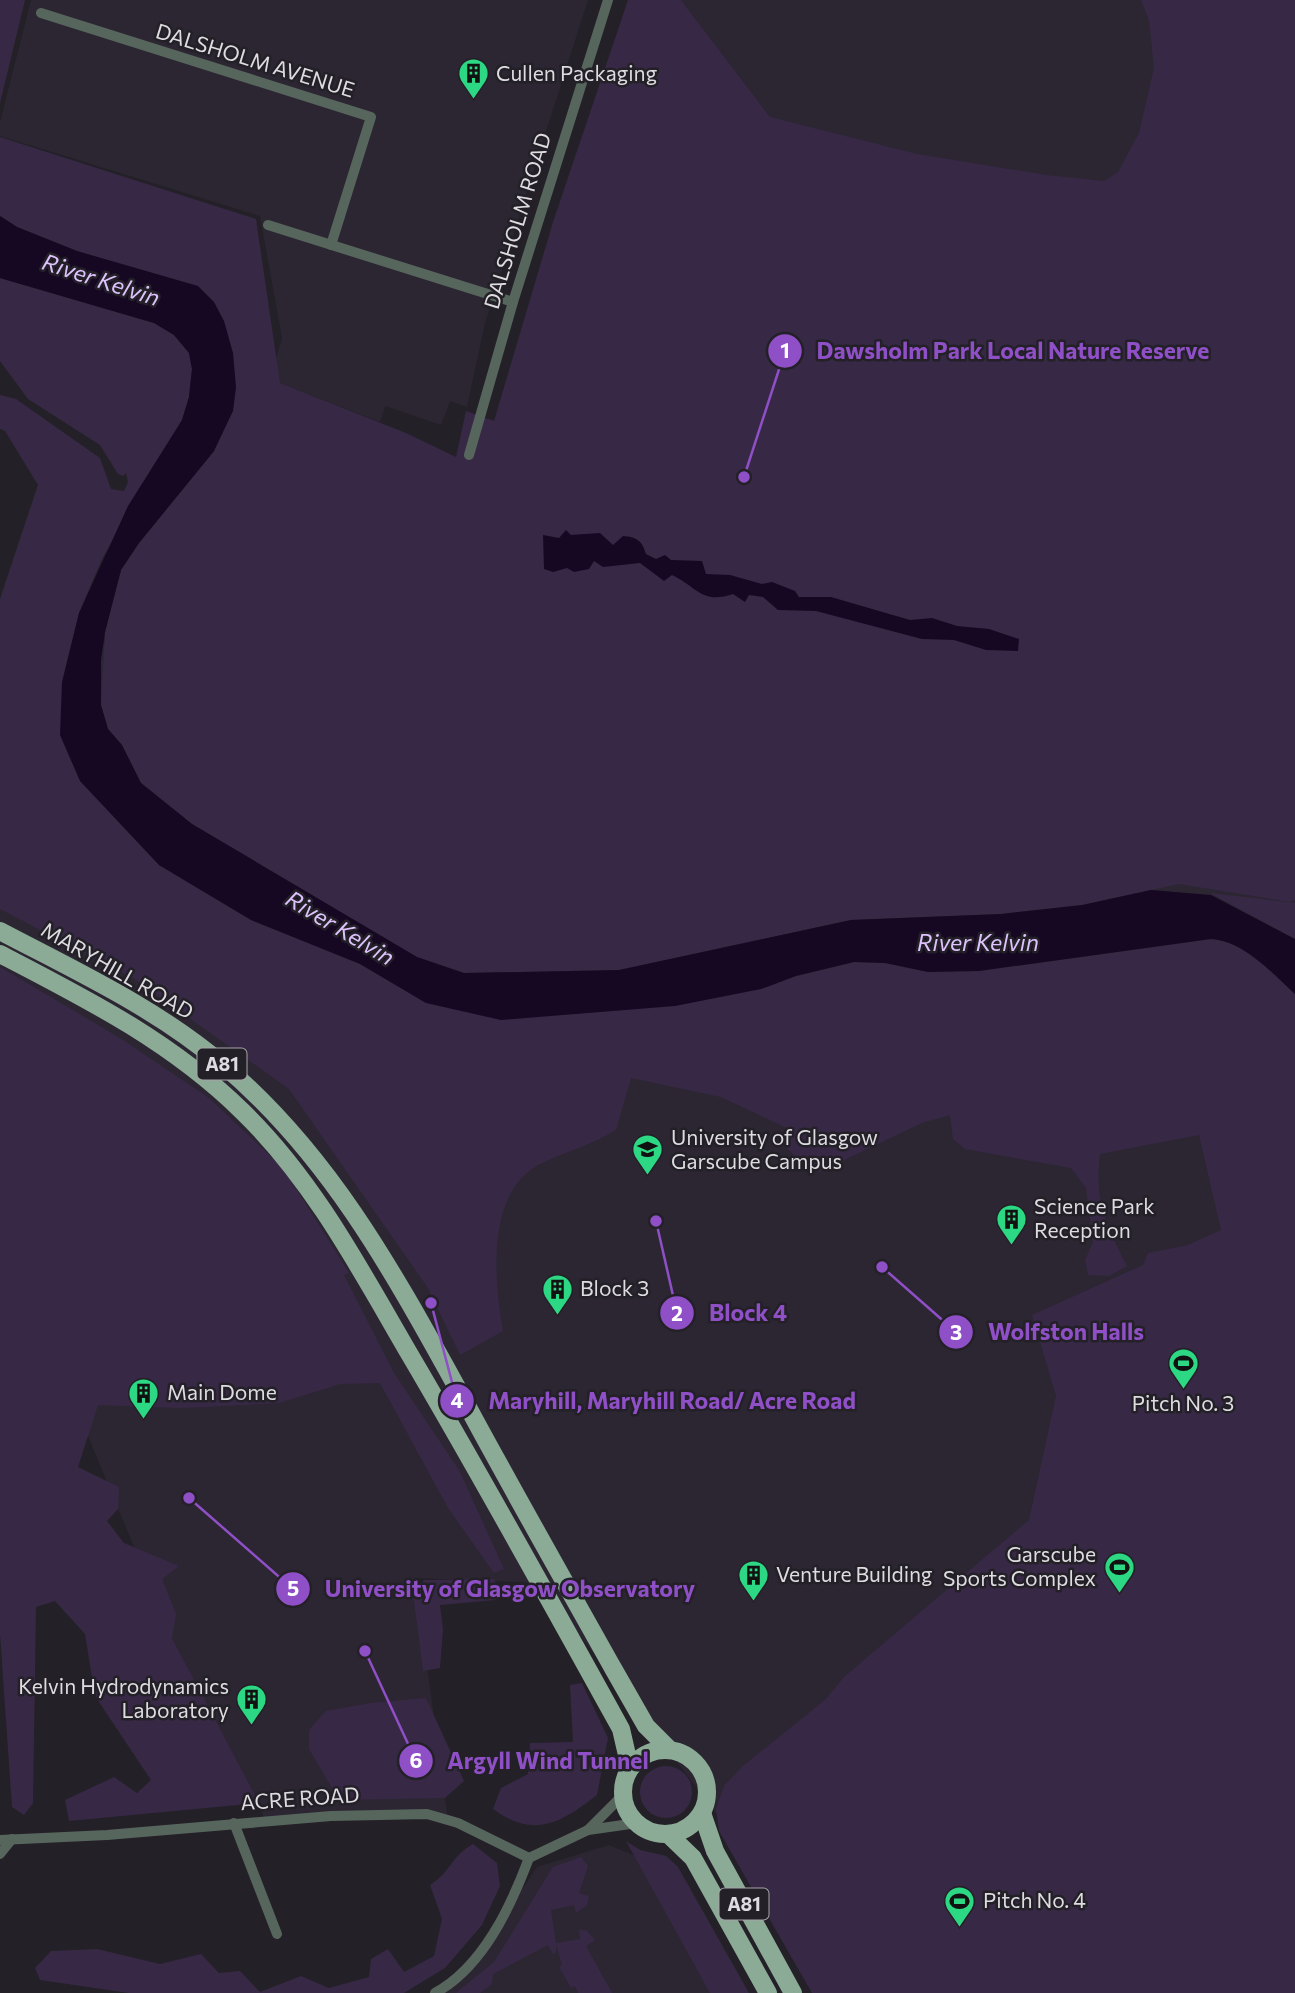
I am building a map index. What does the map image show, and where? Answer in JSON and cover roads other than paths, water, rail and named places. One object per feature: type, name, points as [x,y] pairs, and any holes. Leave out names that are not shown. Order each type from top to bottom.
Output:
[{"type":"main road","name":"MARYHILL ROAD","points":[[0,931],[110,989],[179,1032],[222,1064],[299,1138],[333,1180],[387,1262],[646,1726],[669,1749]]},
{"type":"main road","name":"MARYHILL ROAD","points":[[0,954],[97,1005],[167,1048],[243,1112],[290,1164],[362,1272],[478,1472],[621,1729],[630,1768]]},
{"type":"main road","points":[[630,1768],[647,1754],[669,1749]]},
{"type":"main road","name":"A81","points":[[669,1749],[691,1758],[704,1774],[708,1794],[702,1812],[715,1851],[793,1993]]},
{"type":"main road","name":"A81","points":[[623,1796],[630,1768]]},
{"type":"main road","points":[[623,1796],[630,1815],[637,1823]]},
{"type":"main road","points":[[668,1834],[682,1830],[702,1812]]},
{"type":"main road","name":"A81","points":[[637,1823],[657,1833],[668,1834],[693,1858],[768,1993]]},
{"type":"street","name":"DALSHOLM ROAD","points":[[470,455],[513,302],[608,0]]},
{"type":"street","name":"DALSHOLM AVENUE","points":[[41,13],[371,117],[331,244]]},
{"type":"street","points":[[268,225],[513,302]]},
{"type":"street","points":[[588,1830],[623,1796]]},
{"type":"street","name":"ACRE ROAD","points":[[0,1840],[107,1835],[382,1813],[427,1814],[458,1823],[529,1858]]},
{"type":"street","points":[[233,1823],[277,1934]]},
{"type":"street","points":[[435,1993],[471,1961],[510,1906],[529,1858],[588,1830],[637,1823]]},
{"type":"street","points":[[0,1854],[12,1839]]},
{"type":"water","name":"River Kelvin","points":[[0,216],[17,227],[77,251],[198,286],[214,302],[224,321],[233,353],[236,387],[233,411],[214,451],[139,543],[121,570],[105,632],[101,660],[101,705],[108,729],[122,745],[141,783],[192,824],[417,957],[464,973],[619,970],[851,920],[1001,914],[1082,905],[1151,890],[1211,895],[1295,939],[1295,994],[1246,952],[1235,945],[1211,939],[979,971],[928,972],[885,963],[854,962],[796,976],[761,989],[675,1006],[501,1020],[426,1003],[360,964],[251,920],[159,865],[80,781],[60,735],[62,682],[79,613],[128,506],[182,420],[189,397],[192,369],[189,353],[174,335],[154,323],[0,278]]},
{"type":"water","points":[[566,530],[571,535],[600,533],[613,545],[623,536],[632,537],[643,545],[646,554],[656,559],[665,555],[671,560],[702,561],[706,574],[730,575],[762,584],[772,582],[795,591],[799,597],[831,597],[910,620],[932,618],[957,626],[989,629],[1019,639],[1018,651],[986,650],[954,640],[922,639],[816,611],[778,610],[763,597],[749,595],[745,602],[733,594],[722,597],[706,596],[672,575],[664,581],[640,563],[603,567],[594,561],[589,569],[574,572],[567,568],[553,572],[544,569],[543,535],[559,538]]},
{"type":"place","name":"Cullen Packaging","points":[[473,101]]},
{"type":"place","name":"Dawsholm Park Local Nature Reserve","points":[[744,477]]},
{"type":"place","name":"University of Glasgow Garscube Campus","points":[[648,1177]]},
{"type":"place","name":"Block 4","points":[[656,1221]]},
{"type":"place","name":"Science Park Reception","points":[[1011,1246]]},
{"type":"place","name":"Wolfston Halls","points":[[882,1267]]},
{"type":"place","name":"Maryhill, Maryhill Road/ Acre Road","points":[[431,1303]]},
{"type":"place","name":"Block 3","points":[[557,1316]]},
{"type":"place","name":"Pitch No. 3","points":[[1183,1391]]},
{"type":"place","name":"Main Dome","points":[[144,1420]]},
{"type":"place","name":"University of Glasgow Observatory","points":[[189,1498]]},
{"type":"place","name":"Garscube Sports Complex","points":[[1119,1594]]},
{"type":"place","name":"Venture Building","points":[[753,1602]]},
{"type":"place","name":"Argyll Wind Tunnel","points":[[365,1651]]},
{"type":"place","name":"Kelvin Hydrodynamics Laboratory","points":[[252,1726]]},
{"type":"place","name":"Pitch No. 4","points":[[960,1928]]}]
